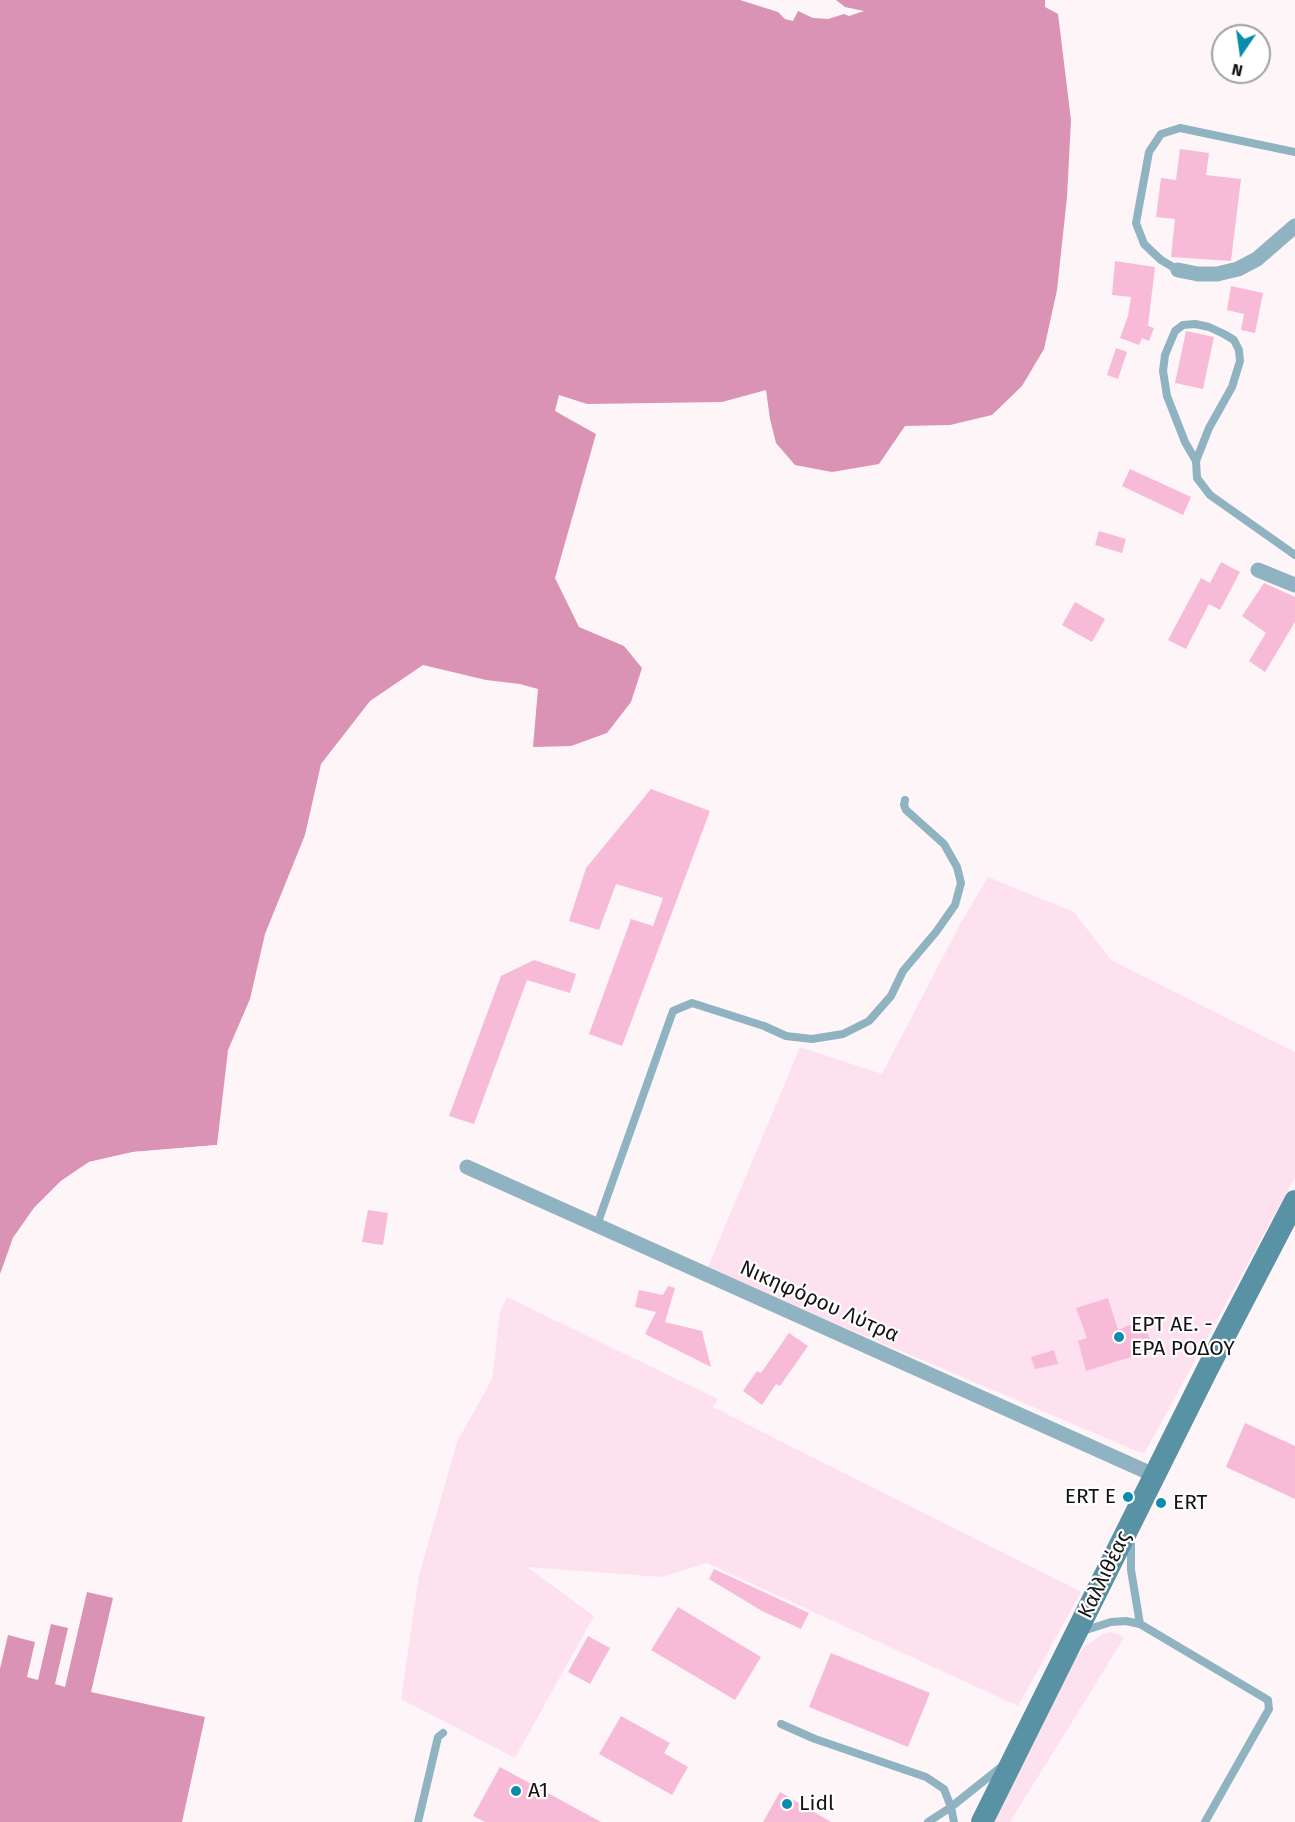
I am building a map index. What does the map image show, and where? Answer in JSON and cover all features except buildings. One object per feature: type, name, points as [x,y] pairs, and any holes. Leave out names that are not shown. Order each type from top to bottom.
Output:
[{"type":"main road","name":"Καλλιθέας","points":[[982,1822],[1208,1368],[1295,1201]]},
{"type":"street","points":[[1178,270],[1198,274],[1217,274],[1238,269],[1257,259],[1295,226]]},
{"type":"street","points":[[1258,570],[1295,585]]},
{"type":"street","name":"Νικηφόρου Λύτρα","points":[[467,1167],[1154,1476]]},
{"type":"lane","points":[[1178,270],[1161,260],[1144,244],[1136,223],[1149,152],[1161,134],[1180,128],[1295,152]]},
{"type":"lane","points":[[1196,461],[1185,442],[1167,396],[1163,370],[1165,355],[1175,331],[1183,325],[1195,324],[1209,327],[1234,340],[1239,350],[1240,361],[1232,387],[1209,428],[1196,461],[1197,478],[1210,495],[1295,555]]},
{"type":"lane","points":[[597,1225],[673,1011],[692,1003],[764,1026],[786,1036],[812,1039],[843,1034],[869,1022],[891,996],[903,971],[955,905],[960,883],[957,867],[944,844],[906,810],[905,800]]},
{"type":"lane","points":[[1132,1521],[1131,1570],[1140,1624]]},
{"type":"lane","points":[[1077,1633],[1112,1622],[1126,1621],[1140,1624],[1268,1700],[1269,1709],[1205,1822]]},
{"type":"lane","points":[[781,1724],[815,1739],[926,1777],[944,1789],[954,1822]]},
{"type":"lane","points":[[418,1822],[438,1737],[443,1733]]},
{"type":"lane","points":[[928,1822],[986,1780],[1019,1751]]},
{"type":"shaded area","points":[[0,0],[740,0],[778,12],[785,19],[793,21],[798,11],[813,18],[828,19],[864,11],[845,7],[836,0],[1045,0],[1045,7],[1058,14],[1071,120],[1067,197],[1057,290],[1044,349],[1022,386],[992,415],[950,425],[905,426],[879,464],[832,472],[795,465],[776,443],[766,390],[722,402],[587,404],[559,395],[555,411],[596,434],[555,578],[579,627],[624,646],[642,668],[631,702],[607,733],[571,746],[533,747],[538,689],[520,684],[486,680],[423,665],[370,701],[321,764],[305,835],[265,934],[250,999],[228,1050],[217,1145],[133,1152],[89,1162],[61,1181],[34,1208],[13,1238],[0,1274]]},
{"type":"shaded area","points":[[988,877],[1074,912],[1111,960],[1295,1052],[1295,1177],[1144,1454],[707,1269],[800,1047],[882,1074],[960,924]]},
{"type":"shaded area","points":[[507,1297],[718,1399],[713,1407],[1081,1592],[1018,1706],[707,1563],[661,1577],[527,1567],[594,1616],[515,1758],[401,1699],[419,1575],[457,1442],[492,1379],[500,1312]]},
{"type":"shaded area","points":[[87,1592],[113,1598],[91,1692],[205,1717],[182,1822],[0,1822],[0,1669],[8,1635],[35,1642],[27,1677],[38,1680],[51,1624],[68,1628],[55,1684],[65,1687]]},
{"type":"shaded area","points":[[1110,1632],[1124,1638],[1010,1822],[993,1822],[1075,1659],[1084,1647]]},
{"type":"pier","points":[[220,1145],[218,1148],[134,1155],[91,1164],[63,1183],[36,1210],[16,1240],[3,1275],[0,1277],[13,1238],[34,1208],[61,1181],[89,1162],[133,1152]]},
{"type":"place","name":"ΕΡΤ ΑΕ. - ΕΡΑ ΡΟΔΟΥ","points":[[1119,1337]]},
{"type":"place","name":"ERT E","points":[[1128,1497]]},
{"type":"place","name":"ERT","points":[[1161,1503]]},
{"type":"place","name":"A1","points":[[516,1791]]},
{"type":"place","name":"Lidl","points":[[787,1804]]}]
